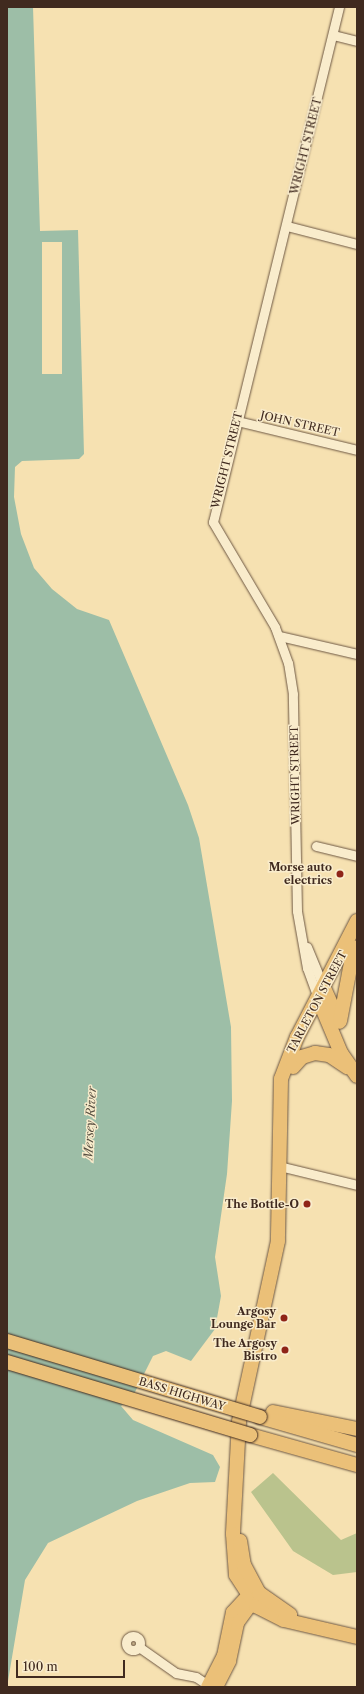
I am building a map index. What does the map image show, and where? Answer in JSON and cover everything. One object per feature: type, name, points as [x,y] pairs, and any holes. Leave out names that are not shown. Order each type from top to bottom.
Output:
[{"type":"highway","name":"TARLETON STREET","points":[[279,1109],[293,1067],[357,921]]},
{"type":"highway","name":"TARLETON STREET","points":[[253,1597],[243,1559],[235,1501],[236,1470],[239,1422],[276,1257],[279,1109],[284,1066],[356,941]]},
{"type":"highway","points":[[340,1023],[356,941]]},
{"type":"highway","points":[[324,998],[340,1023],[357,1072]]},
{"type":"highway","points":[[324,998],[341,1052],[357,1072]]},
{"type":"highway","points":[[293,1067],[302,1057],[320,1053],[334,1058],[357,1072]]},
{"type":"highway","name":"BASS HIGHWAY","points":[[7,1341],[188,1396],[259,1413]]},
{"type":"highway","name":"BASS HIGHWAY","points":[[7,1362],[314,1454],[357,1465]]},
{"type":"highway","points":[[259,1413],[357,1429]]},
{"type":"highway","points":[[259,1413],[357,1445]]},
{"type":"highway","points":[[314,1454],[357,1470]]},
{"type":"highway","points":[[253,1597],[284,1612],[335,1632],[357,1637]]},
{"type":"main road","points":[[214,1685],[230,1661],[238,1623],[253,1597]]},
{"type":"street","name":"WRIGHT STREET","points":[[324,998],[300,929],[296,898],[293,694],[279,636],[213,522],[340,7]]},
{"type":"street","points":[[333,35],[357,41]]},
{"type":"street","points":[[287,226],[357,244]]},
{"type":"street","name":"JOHN STREET","points":[[237,421],[357,450]]},
{"type":"street","points":[[279,636],[357,654]]},
{"type":"street","points":[[316,846],[357,856]]},
{"type":"street","points":[[279,1166],[357,1185]]},
{"type":"street","points":[[139,1646],[173,1672],[196,1677],[214,1685]]},
{"type":"shaded area","points":[[273,1473],[341,1540],[357,1533],[357,1572],[333,1575],[293,1551],[251,1492]]},
{"type":"water","name":"Mersey River","points":[[7,7],[33,7],[40,231],[78,230],[84,454],[79,459],[22,461],[15,467],[14,497],[21,534],[34,568],[52,589],[77,609],[109,620],[188,805],[199,838],[231,1027],[232,1101],[227,1174],[215,1257],[221,1296],[215,1329],[191,1361],[166,1351],[153,1356],[135,1392],[121,1406],[133,1420],[213,1455],[220,1467],[215,1482],[190,1483],[137,1501],[48,1543],[25,1580],[7,1687]]},
{"type":"pier","points":[[42,242],[62,242],[62,374],[42,374]]},
{"type":"place","name":"Morse auto electrics","points":[[340,874]]},
{"type":"place","name":"The Bottle-O","points":[[307,1204]]},
{"type":"place","name":"Argosy Lounge Bar","points":[[284,1318]]},
{"type":"place","name":"The Argosy Bistro","points":[[285,1350]]}]
